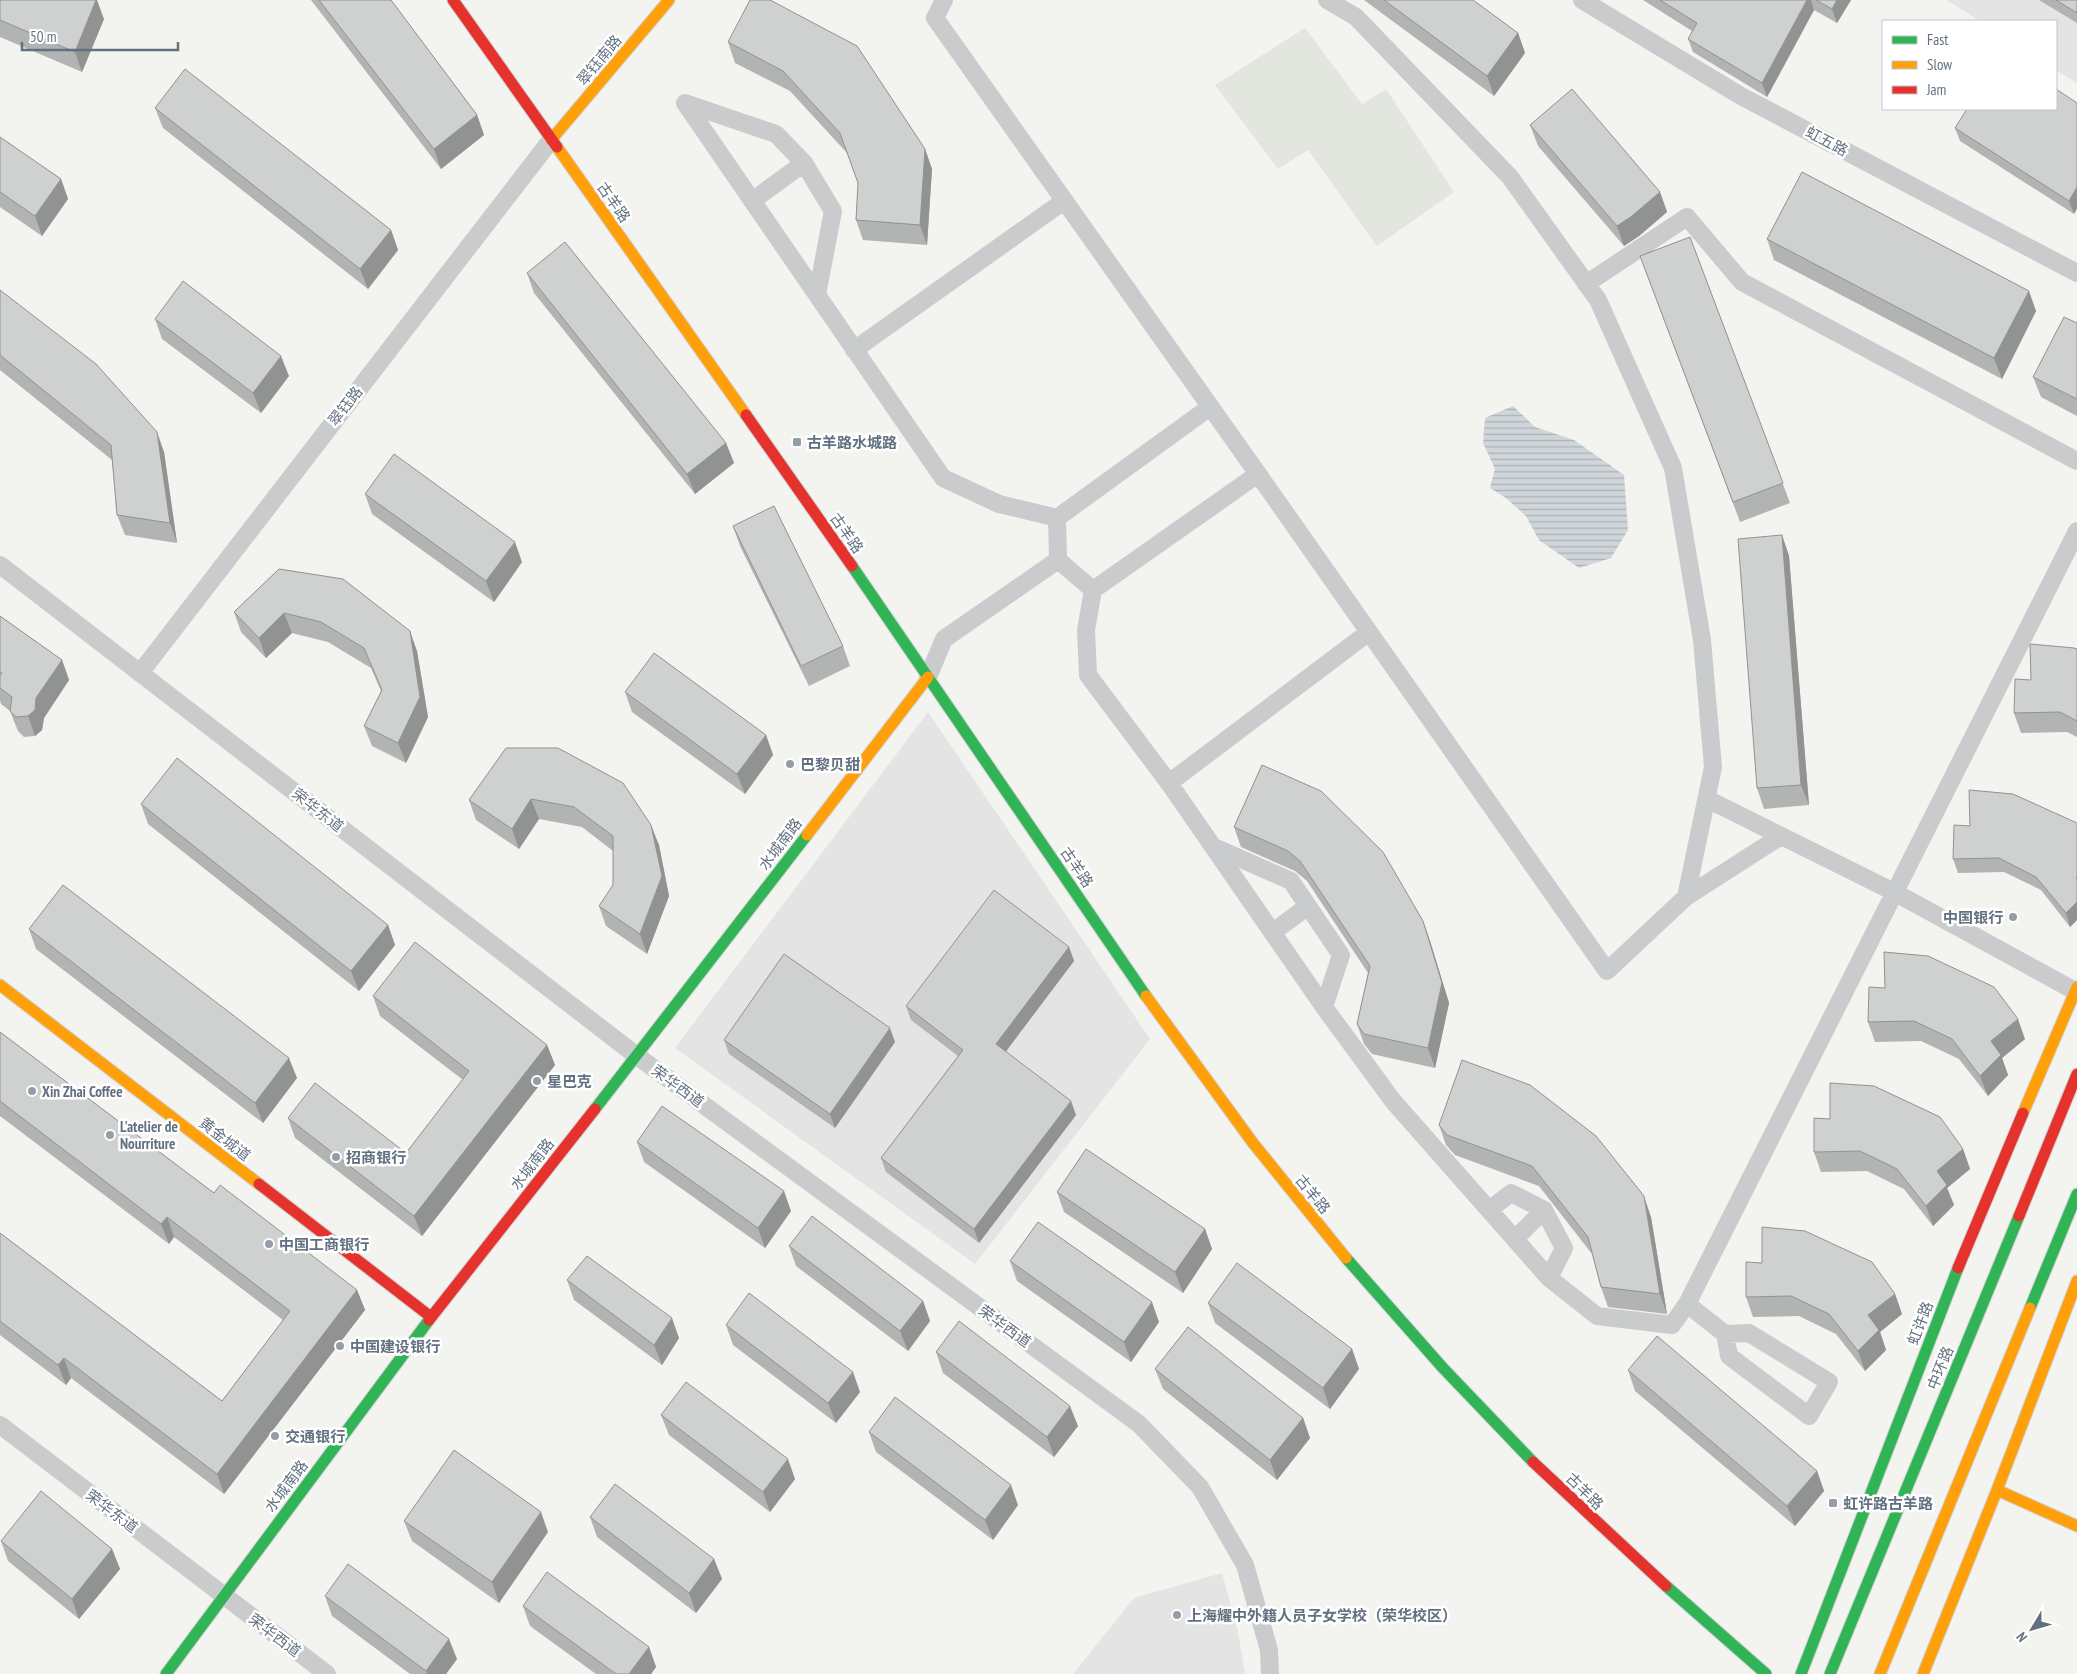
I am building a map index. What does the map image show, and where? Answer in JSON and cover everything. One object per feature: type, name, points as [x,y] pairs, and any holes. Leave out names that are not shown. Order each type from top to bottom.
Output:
[{"type":"main road","name":"古羊路","points":[[453,0],[776,456],[1193,1061],[1254,1144],[1328,1236],[1476,1403],[1566,1494],[1663,1585],[1766,1674]]},
{"type":"main road","name":"翠钰南路","points":[[551,140],[669,0]]},
{"type":"main road","name":"水城南路","points":[[166,1674],[432,1316],[637,1056],[928,677]]},
{"type":"main road","name":"黄金城道","points":[[0,985],[432,1316]]},
{"type":"main road","name":"虹许路","points":[[1801,1674],[1973,1228],[2076,989]]},
{"type":"main road","name":"中环路","points":[[1830,1674],[2077,1074]]},
{"type":"main road","points":[[1880,1674],[2077,1194]]},
{"type":"main road","points":[[1923,1674],[1997,1490],[2077,1281]]},
{"type":"main road","points":[[1997,1490],[2077,1526]]},
{"type":"street","points":[[944,0],[935,18],[1607,971],[1686,897],[1781,836]]},
{"type":"street","points":[[1327,0],[1356,17],[1510,177],[1598,300],[1673,468],[1702,640],[1713,767],[1686,897]]},
{"type":"street","name":"虹五路","points":[[1582,0],[1741,96],[2077,273]]},
{"type":"street","points":[[817,295],[833,211],[804,164],[776,134],[685,103],[854,350],[943,478],[999,504],[1057,518],[1210,407]]},
{"type":"street","name":"翠钰路","points":[[140,672],[551,140]]},
{"type":"street","points":[[752,201],[804,164]]},
{"type":"street","points":[[854,350],[1064,201]]},
{"type":"street","points":[[1586,284],[1687,217],[1742,282],[2077,461]]},
{"type":"street","points":[[1258,474],[1093,590],[1086,630],[1088,675],[1169,783],[1324,1007],[1393,1101],[1549,1278],[1597,1316],[1672,1325],[1687,1304],[2077,531]]},
{"type":"street","points":[[1057,518],[1058,560],[1093,590]]},
{"type":"street","points":[[928,677],[944,639],[1058,560]]},
{"type":"street","name":"荣华东道","points":[[0,565],[637,1056]]},
{"type":"street","points":[[1169,783],[1369,632]]},
{"type":"street","points":[[1707,799],[1894,892],[2076,989]]},
{"type":"street","points":[[1213,846],[1291,881],[1342,955],[1324,1007]]},
{"type":"street","points":[[1273,932],[1308,906]]},
{"type":"street","name":"荣华西道","points":[[637,1056],[1139,1424],[1200,1487],[1245,1565],[1269,1650],[1270,1674]]},
{"type":"street","points":[[1489,1210],[1511,1193],[1544,1210],[1564,1248],[1549,1278]]},
{"type":"street","points":[[1514,1239],[1544,1210]]},
{"type":"street","points":[[1687,1304],[1725,1334],[1749,1333],[1829,1382],[1809,1416],[1729,1356],[1725,1334]]},
{"type":"street","name":"荣华东道","points":[[0,1425],[223,1596]]},
{"type":"street","name":"荣华西道","points":[[223,1596],[327,1674]]},
{"type":"shaded area","points":[[1947,0],[2077,0],[2077,83],[2057,71],[2057,20],[1978,20]]},
{"type":"shaded area","points":[[1305,28],[1362,104],[1386,89],[1454,192],[1377,246],[1308,150],[1278,169],[1215,85]]},
{"type":"shaded area","points":[[1513,406],[1535,427],[1574,440],[1624,475],[1628,530],[1611,558],[1579,568],[1539,540],[1526,516],[1506,498],[1490,488],[1495,469],[1483,443],[1485,418]]},
{"type":"shaded area","points":[[928,712],[1150,1039],[975,1264],[675,1048]]},
{"type":"shaded area","name":"上海耀中外籍人员子女学校（荣华校区）","points":[[1222,1573],[1238,1632],[1245,1674],[1073,1674],[1134,1598]]},
{"type":"building","points":[[0,0],[96,0],[75,52],[0,20]]},
{"type":"building","points":[[319,0],[391,0],[477,115],[434,149]]},
{"type":"building","points":[[750,0],[770,0],[857,46],[925,149],[920,225],[856,220],[858,183],[840,133],[783,71],[728,42]]},
{"type":"building","points":[[1384,0],[1473,0],[1518,33],[1487,76]]},
{"type":"building","points":[[1660,0],[1807,0],[1762,83],[1688,39],[1697,23]]},
{"type":"building","points":[[1816,0],[1837,0],[1832,9]]},
{"type":"building","points":[[2056,0],[2077,0],[2077,13]]},
{"type":"building","points":[[185,69],[391,230],[360,269],[155,108]]},
{"type":"building","points":[[1572,89],[1660,192],[1617,226],[1530,125]]},
{"type":"building","points":[[2057,90],[2077,103],[2077,187],[2069,201],[1955,128],[1966,110],[2057,110]]},
{"type":"building","points":[[0,137],[61,179],[35,216],[0,192]]},
{"type":"building","points":[[1802,172],[2029,291],[1994,358],[1767,239]]},
{"type":"building","points":[[1690,237],[1783,483],[1733,502],[1640,256]]},
{"type":"building","points":[[565,242],[726,443],[687,474],[527,273]]},
{"type":"building","points":[[183,281],[281,356],[253,393],[155,319]]},
{"type":"building","points":[[0,290],[96,364],[157,432],[170,523],[117,515],[111,445],[0,355]]},
{"type":"building","points":[[2064,317],[2077,323],[2077,399],[2033,377]]},
{"type":"building","points":[[394,454],[515,542],[486,581],[365,494]]},
{"type":"building","points":[[774,506],[843,646],[801,666],[733,526]]},
{"type":"building","points":[[1782,535],[1801,785],[1757,788],[1738,539]]},
{"type":"building","points":[[279,569],[343,579],[410,631],[420,697],[398,743],[364,726],[382,690],[364,648],[321,622],[284,613],[259,638],[234,612]]},
{"type":"building","points":[[0,616],[62,660],[36,698],[35,710],[28,716],[16,717],[10,711],[12,697],[0,688],[0,676],[2,673],[0,672]]},
{"type":"building","points":[[2030,644],[2077,649],[2077,721],[2060,712],[2014,713],[2015,679],[2031,680]]},
{"type":"building","points":[[654,653],[766,735],[737,774],[625,692]]},
{"type":"building","points":[[506,748],[558,748],[623,783],[651,825],[662,876],[640,934],[599,906],[613,885],[613,836],[574,807],[531,799],[512,829],[469,800]]},
{"type":"building","points":[[177,758],[388,925],[351,971],[141,804]]},
{"type":"building","points":[[1262,765],[1321,791],[1383,852],[1423,921],[1442,983],[1428,1048],[1364,1034],[1357,1024],[1370,966],[1300,861],[1288,851],[1234,827]]},
{"type":"building","points":[[1969,790],[2013,794],[2077,823],[2077,902],[2066,913],[2036,877],[1999,858],[1953,859],[1954,825],[1970,826]]},
{"type":"building","points":[[63,885],[289,1058],[255,1103],[29,929]]},
{"type":"building","points":[[994,890],[1069,947],[996,1044],[1071,1101],[974,1229],[881,1158],[963,1050],[906,1006]]},
{"type":"building","points":[[415,942],[547,1045],[414,1216],[288,1118],[315,1083],[406,1153],[469,1071],[373,996]]},
{"type":"building","points":[[1884,952],[1928,956],[1994,987],[2018,1019],[1991,1041],[2001,1055],[1980,1076],[1952,1039],[1914,1021],[1868,1022],[1869,987],[1885,988]]},
{"type":"building","points":[[784,954],[890,1028],[830,1114],[724,1040]]},
{"type":"building","points":[[0,1032],[214,1193],[220,1185],[357,1290],[217,1474],[64,1358],[58,1365],[0,1321],[0,1233],[222,1401],[290,1311],[167,1217],[161,1224],[0,1101]]},
{"type":"building","points":[[1462,1060],[1530,1085],[1596,1136],[1644,1196],[1660,1294],[1601,1287],[1588,1237],[1532,1166],[1447,1135],[1439,1125]]},
{"type":"building","points":[[1830,1083],[1874,1086],[1940,1117],[1963,1149],[1937,1171],[1947,1185],[1926,1206],[1897,1169],[1860,1151],[1814,1152],[1814,1118],[1830,1119]]},
{"type":"building","points":[[662,1106],[784,1191],[758,1228],[637,1142]]},
{"type":"building","points":[[1086,1149],[1205,1229],[1175,1272],[1057,1192]]},
{"type":"building","points":[[812,1216],[923,1301],[900,1331],[789,1246]]},
{"type":"building","points":[[1038,1222],[1152,1302],[1124,1342],[1010,1261]]},
{"type":"building","points":[[1762,1227],[1805,1231],[1872,1262],[1895,1294],[1868,1315],[1879,1330],[1858,1351],[1829,1314],[1791,1296],[1746,1297],[1746,1262],[1762,1263]]},
{"type":"building","points":[[587,1256],[672,1318],[654,1345],[567,1280]]},
{"type":"building","points":[[1237,1263],[1352,1349],[1323,1388],[1208,1303]]},
{"type":"building","points":[[749,1293],[853,1372],[828,1403],[726,1325]]},
{"type":"building","points":[[959,1321],[1070,1406],[1047,1437],[936,1352]]},
{"type":"building","points":[[1188,1327],[1303,1418],[1270,1460],[1155,1369]]},
{"type":"building","points":[[1657,1336],[1817,1471],[1787,1506],[1628,1370]]},
{"type":"building","points":[[686,1382],[788,1459],[763,1492],[661,1415]]},
{"type":"building","points":[[895,1397],[1011,1485],[985,1520],[869,1432]]},
{"type":"building","points":[[454,1450],[541,1512],[492,1582],[404,1521]]},
{"type":"building","points":[[615,1484],[714,1559],[689,1593],[590,1517]]},
{"type":"building","points":[[41,1491],[112,1549],[72,1599],[1,1541]]},
{"type":"building","points":[[348,1564],[449,1639],[426,1671],[325,1596]]},
{"type":"building","points":[[547,1572],[649,1647],[629,1674],[616,1674],[523,1606]]},
{"type":"traffic: fast","points":[[852,566],[1146,996]]},
{"type":"traffic: fast","points":[[595,1109],[807,835]]},
{"type":"traffic: fast","points":[[2030,1308],[2077,1194]]},
{"type":"traffic: fast","points":[[1830,1674],[2019,1216]]},
{"type":"traffic: fast","points":[[1346,1258],[1443,1368],[1533,1462]]},
{"type":"traffic: fast","points":[[1801,1674],[1958,1268]]},
{"type":"traffic: fast","points":[[166,1674],[429,1320]]},
{"type":"traffic: fast","points":[[1666,1586],[1766,1674]]},
{"type":"traffic: slow","points":[[551,140],[669,0]]},
{"type":"traffic: slow","points":[[557,147],[746,415]]},
{"type":"traffic: slow","points":[[807,835],[928,677]]},
{"type":"traffic: slow","points":[[0,985],[259,1184]]},
{"type":"traffic: slow","points":[[2023,1113],[2077,987]]},
{"type":"traffic: slow","points":[[1146,996],[1253,1143],[1346,1258]]},
{"type":"traffic: slow","points":[[1923,1674],[1997,1490],[2077,1281]]},
{"type":"traffic: slow","points":[[1880,1674],[2030,1308]]},
{"type":"traffic: slow","points":[[1997,1490],[2077,1526]]},
{"type":"traffic: jam","points":[[453,0],[557,147]]},
{"type":"traffic: jam","points":[[746,415],[852,566]]},
{"type":"traffic: jam","points":[[2019,1216],[2077,1074]]},
{"type":"traffic: jam","points":[[429,1320],[595,1109]]},
{"type":"traffic: jam","points":[[1958,1268],[2023,1113]]},
{"type":"traffic: jam","points":[[259,1184],[431,1317]]},
{"type":"traffic: jam","points":[[1533,1462],[1666,1586]]},
{"type":"place","name":"古羊路水城路","points":[[797,442]]},
{"type":"place","name":"巴黎贝甜","points":[[790,764]]},
{"type":"place","name":"中国银行","points":[[2013,917]]},
{"type":"place","name":"星巴克","points":[[537,1081]]},
{"type":"place","name":"Xin Zhai Coffee","points":[[32,1091]]},
{"type":"place","name":"L'atelier de Nourriture","points":[[110,1135]]},
{"type":"place","name":"招商银行","points":[[336,1157]]},
{"type":"place","name":"中国工商银行","points":[[269,1244]]},
{"type":"place","name":"中国建设银行","points":[[340,1346]]},
{"type":"place","name":"交通银行","points":[[275,1436]]},
{"type":"place","name":"虹许路古羊路","points":[[1833,1503]]},
{"type":"place","name":"上海耀中外籍人员子女学校（荣华校区）","points":[[1177,1615]]}]
